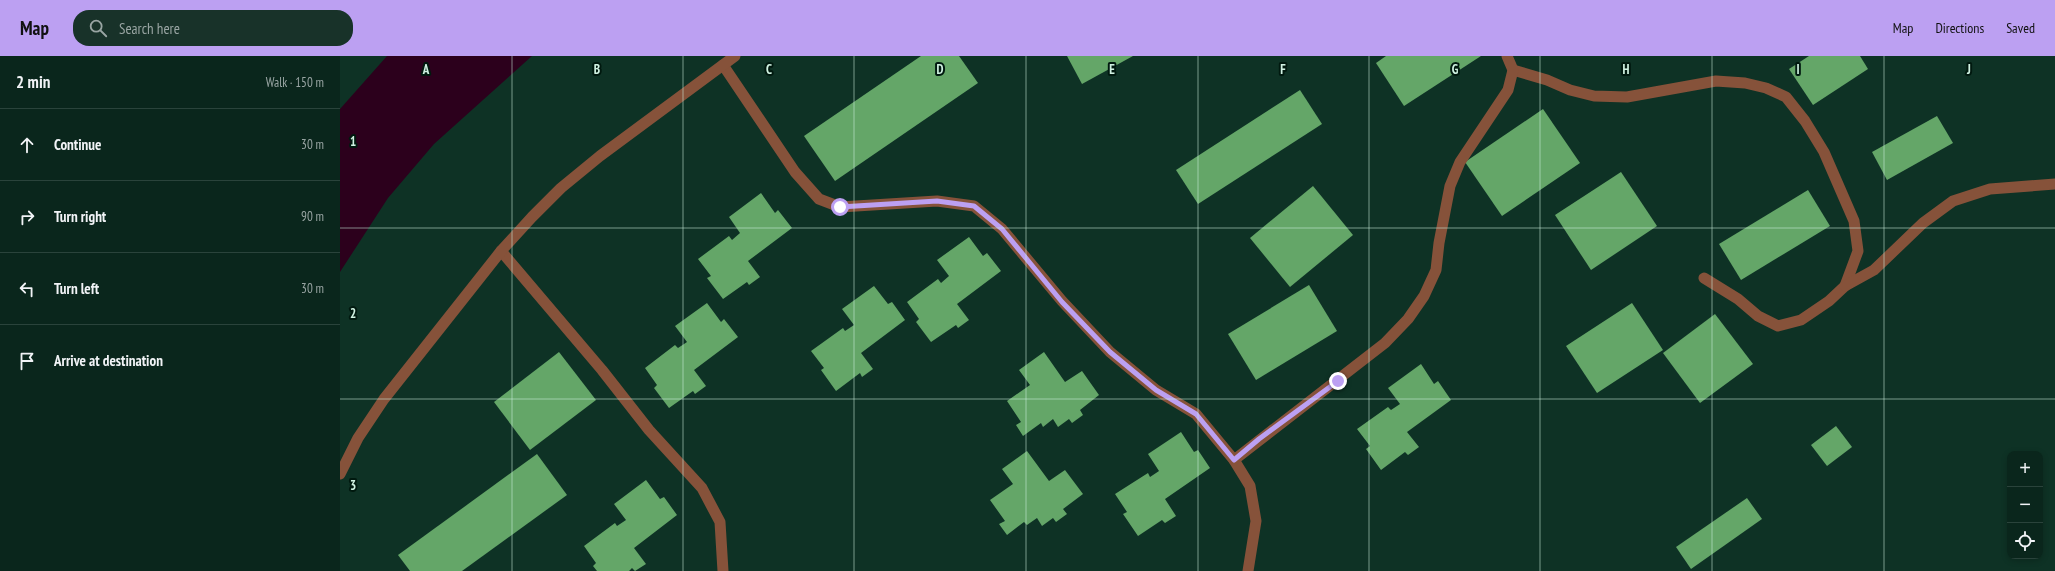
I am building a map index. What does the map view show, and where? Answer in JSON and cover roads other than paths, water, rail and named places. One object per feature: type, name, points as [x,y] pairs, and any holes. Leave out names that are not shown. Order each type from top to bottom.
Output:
[{"type":"street","points":[[340,474],[358,438],[384,399],[501,252],[532,217],[561,188],[600,156],[735,56]]},
{"type":"street","points":[[1234,460],[1379,348],[1408,319],[1424,296],[1436,270],[1441,230],[1450,186],[1460,162],[1508,90],[1513,70],[1507,56]]},
{"type":"street","points":[[723,65],[795,172],[819,200],[840,207],[937,201],[974,206],[1002,229],[1062,302],[1110,352],[1156,390],[1196,414],[1234,460],[1250,486],[1256,522],[1248,571]]},
{"type":"street","points":[[1513,70],[1547,80],[1570,90],[1594,96],[1627,97],[1716,81],[1745,83],[1766,88],[1786,97],[1824,152],[1854,221],[1858,251],[1845,286]]},
{"type":"street","points":[[1704,278],[1738,299],[1758,316],[1778,326],[1801,320],[1829,301],[1845,286],[1874,270],[1923,223],[1953,201],[1990,189],[2055,184]]},
{"type":"street","points":[[501,252],[602,370],[649,430],[702,488],[720,522],[723,571]]}]
